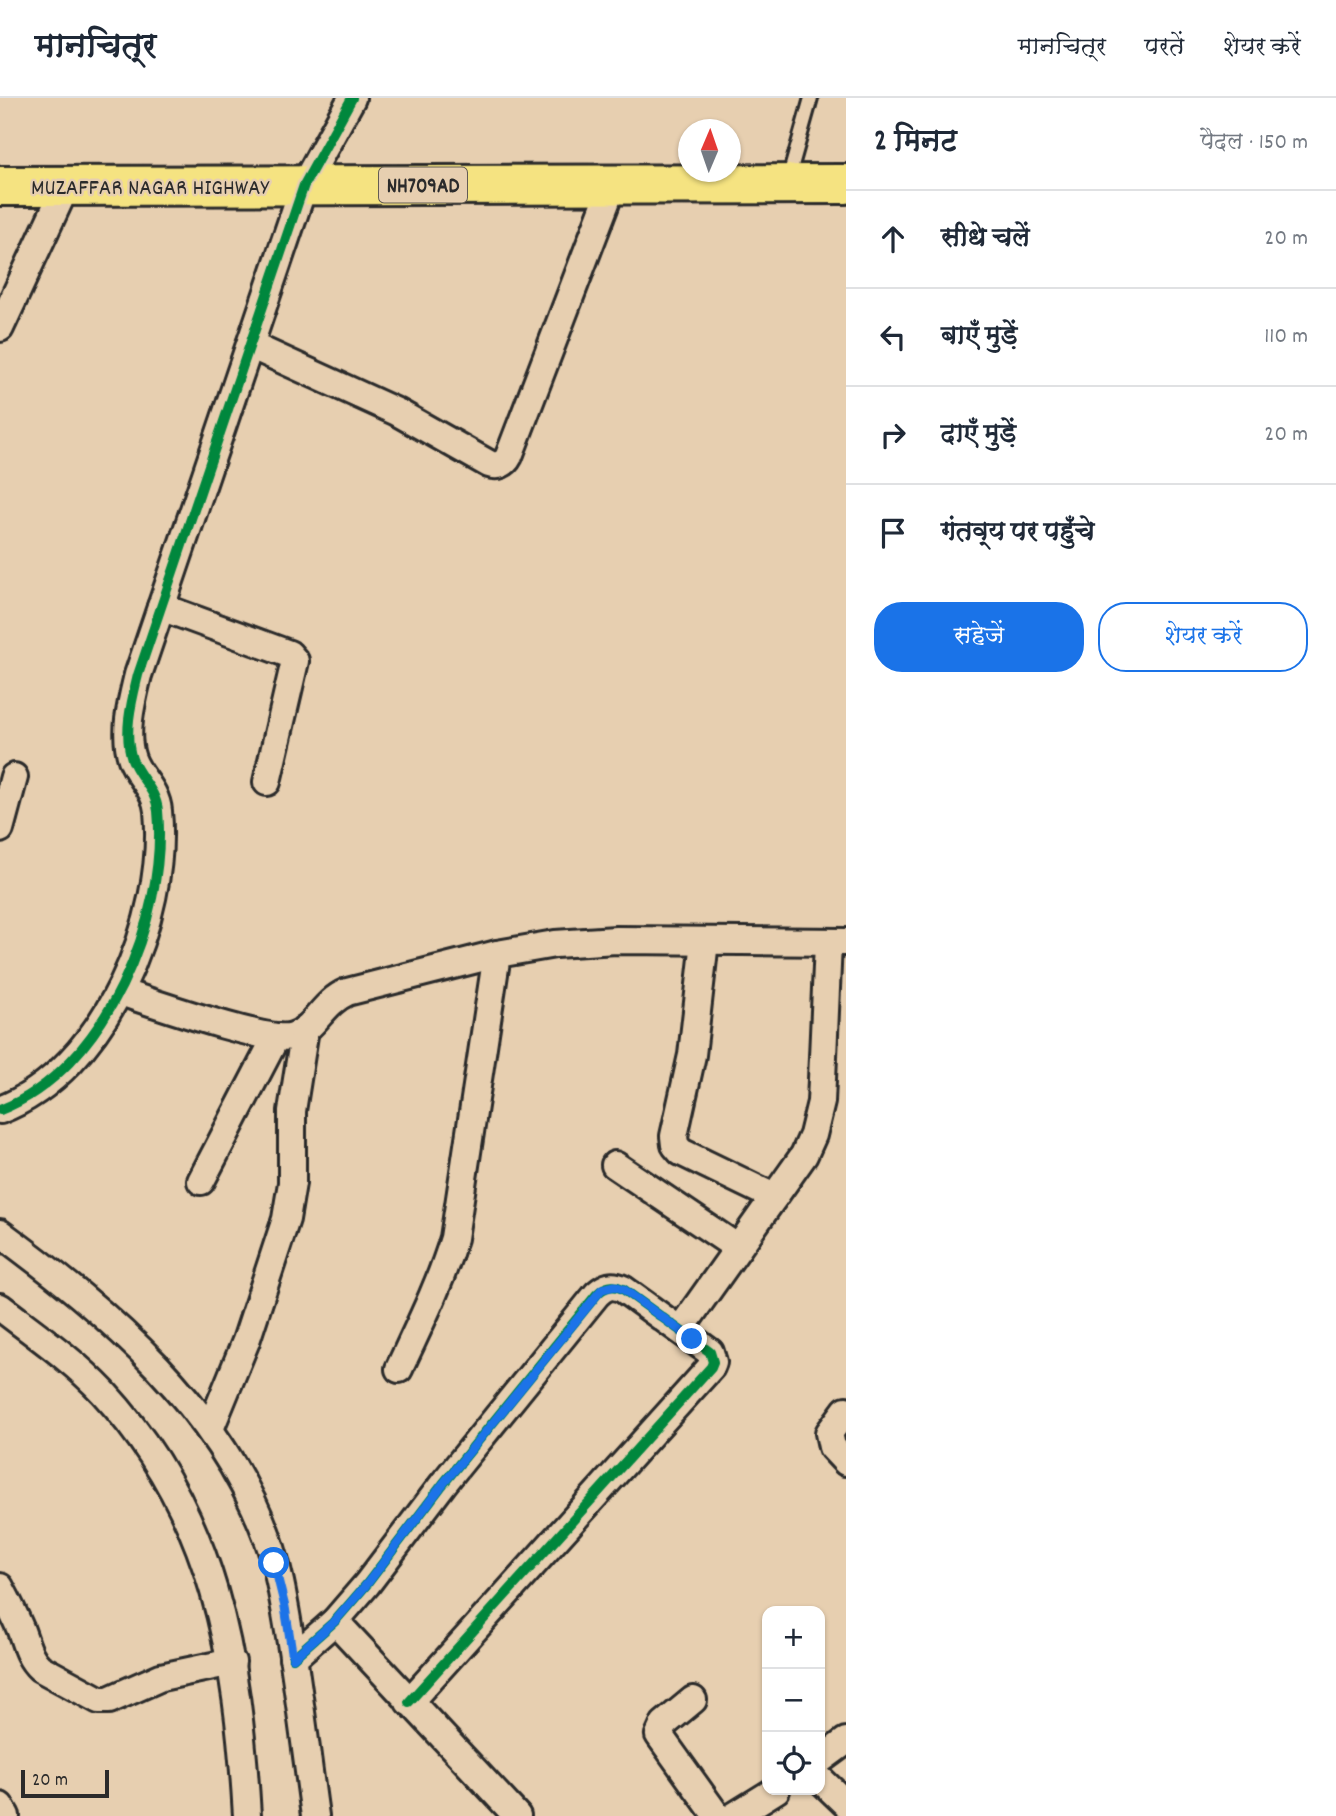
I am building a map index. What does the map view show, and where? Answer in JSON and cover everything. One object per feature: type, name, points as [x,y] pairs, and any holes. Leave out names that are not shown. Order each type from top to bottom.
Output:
[{"type":"highway","name":"MUZAFFAR NAGAR HIGHWAY","points":[[0,186],[846,184]]},
{"type":"street","points":[[0,1110],[32,1093],[57,1073],[94,1033],[120,992],[150,906],[158,849],[156,799],[132,761],[129,745],[131,704],[138,675],[304,185],[352,98]]},
{"type":"street","points":[[250,345],[397,412],[489,464],[494,466],[503,463],[509,456],[613,184]]},
{"type":"street","points":[[0,328],[66,186]]},
{"type":"street","points":[[161,607],[289,654],[295,661],[267,782]]},
{"type":"street","points":[[0,829],[14,777]]},
{"type":"street","points":[[120,992],[233,1027],[276,1037],[290,1037],[305,1029],[328,1003],[347,992],[497,954],[555,944],[604,941],[837,943],[818,1117],[804,1155],[680,1330]]},
{"type":"street","points":[[705,941],[693,1048],[674,1136],[675,1145],[681,1152],[774,1197]]},
{"type":"street","points":[[399,1369],[446,1264],[454,1238],[497,954]]},
{"type":"street","points":[[210,1429],[246,1341],[286,1219],[292,1183],[290,1130],[305,1029]]},
{"type":"street","points":[[201,1181],[276,1037]]},
{"type":"street","points":[[615,1165],[738,1248]]},
{"type":"street","points":[[0,1233],[87,1299],[145,1354],[201,1416],[243,1483],[268,1541],[285,1607],[314,1816]]},
{"type":"street","points":[[293,1658],[335,1621],[367,1584],[443,1484],[602,1289],[615,1286],[623,1289],[710,1352],[713,1362],[711,1367],[410,1702]]},
{"type":"street","points":[[0,1307],[66,1359],[101,1391],[131,1424],[175,1490],[205,1564],[232,1662],[239,1707],[247,1816]]},
{"type":"street","points":[[846,1410],[829,1433],[832,1447],[846,1462]]},
{"type":"street","points":[[0,1587],[34,1662],[40,1668],[99,1700],[109,1700],[161,1677],[232,1662]]},
{"type":"street","points":[[335,1621],[517,1816]]},
{"type":"street","points":[[693,1700],[664,1724],[659,1735],[717,1816]]},
{"type":"street","points":[[825,1756],[846,1741]]},
{"type":"street","points":[[825,1784],[846,1804]]},
{"type":"street","points":[[734,1816],[768,1795]]},
{"type":"street","points":[[0,1806],[6,1816]]},
{"type":"lane","points":[[787,184],[811,98]]},
{"type":"cycle path","points":[[0,1110],[37,1090],[70,1061],[99,1026],[122,985],[140,942],[152,897],[158,853],[158,811],[151,790],[135,766],[129,749],[129,717],[138,675],[304,185],[352,98]]},
{"type":"cycle path","points":[[293,1658],[335,1621],[367,1584],[443,1484],[597,1294],[609,1287],[623,1289],[710,1352],[713,1362],[711,1367],[409,1702]]},
{"type":"route","points":[[274,1563],[285,1607],[293,1658],[335,1621],[367,1584],[443,1484],[602,1289],[608,1286],[623,1289],[692,1339]]}]
